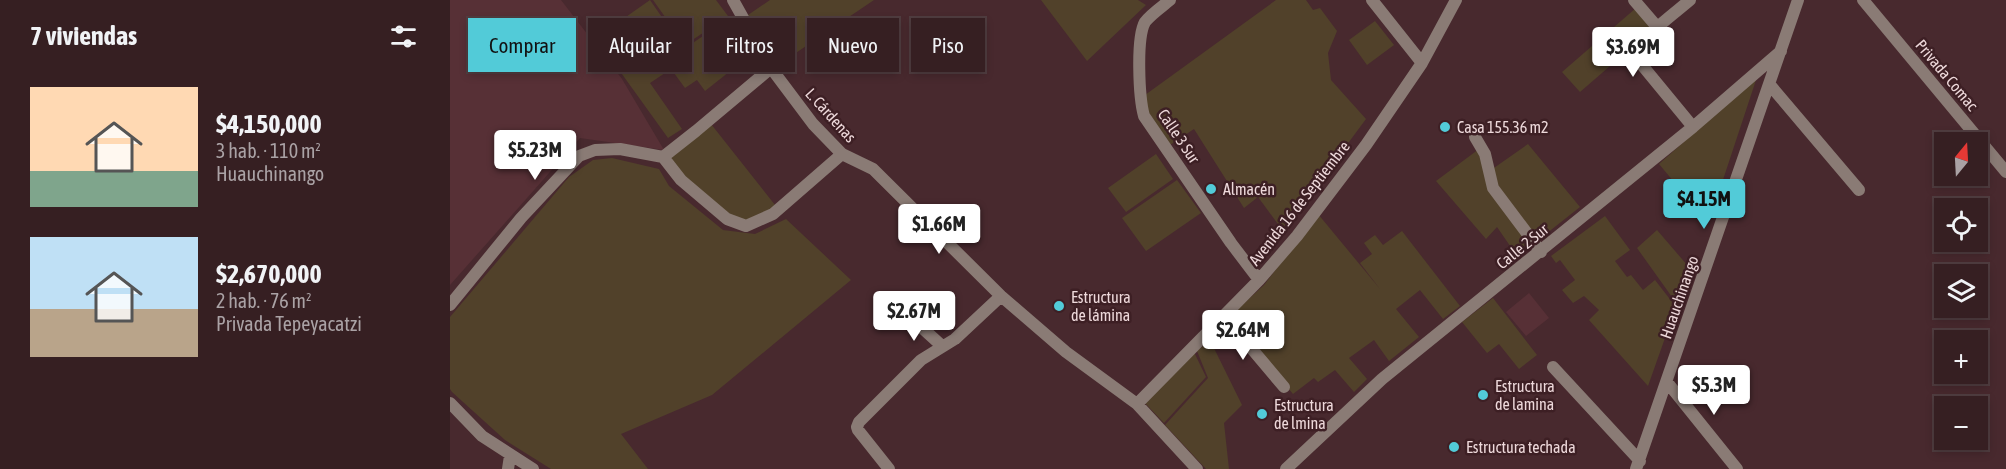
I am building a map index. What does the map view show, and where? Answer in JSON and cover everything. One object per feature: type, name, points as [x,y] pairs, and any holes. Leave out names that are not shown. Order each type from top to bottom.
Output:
[{"type":"street","name":"L. Cárdenas","points":[[733,0],[743,18]]},
{"type":"street","name":"Calle 3 Sur","points":[[1170,0],[1146,21],[1141,34],[1140,101],[1144,116],[1259,280]]},
{"type":"street","points":[[1372,0],[1422,63]]},
{"type":"street","name":"Avenida 16 de Septiembre","points":[[1137,404],[1259,280],[1297,236],[1366,145],[1422,63],[1456,0]]},
{"type":"street","points":[[1634,0],[1658,28]]},
{"type":"street","points":[[1690,0],[1658,28],[1637,49],[1635,54],[1693,127]]},
{"type":"street","name":"Huauchinango","points":[[1638,465],[1798,0]]},
{"type":"street","name":"Privada Comac","points":[[1863,0],[2006,172]]},
{"type":"street","name":"Calle 2 Sur","points":[[1286,469],[1382,379],[1541,252],[1781,51]]},
{"type":"street","points":[[663,157],[766,72]]},
{"type":"street","name":"L. Cárdenas","points":[[774,72],[813,124],[842,154],[873,170],[1001,296],[1066,352],[1137,404],[1197,469]]},
{"type":"street","points":[[1770,85],[1859,190]]},
{"type":"street","points":[[1475,137],[1485,154],[1493,188],[1541,252]]},
{"type":"street","points":[[450,305],[521,218],[579,156],[595,150],[620,149],[663,157],[681,180],[727,219],[746,226],[773,214],[842,154]]},
{"type":"street","points":[[889,469],[857,427],[859,422],[921,360],[956,339],[1001,296]]},
{"type":"street","points":[[908,315],[942,346]]},
{"type":"street","points":[[1224,316],[1284,387]]},
{"type":"street","points":[[1553,367],[1638,465]]},
{"type":"street","points":[[1667,382],[1737,469]]},
{"type":"street","points":[[450,403],[482,436],[533,469]]},
{"type":"street","points":[[508,469],[510,456]]},
{"type":"shaded area","points":[[450,0],[561,0],[575,18],[468,18],[468,72],[576,72],[576,19],[588,35],[588,72],[617,72],[664,150],[580,138],[450,285]]},
{"type":"shaded area","points":[[650,0],[662,18],[624,18]]},
{"type":"shaded area","points":[[653,0],[716,0],[728,16],[704,18],[704,32],[692,40],[692,18],[666,18]]},
{"type":"shaded area","points":[[770,0],[874,0],[847,18],[807,18],[807,45],[795,54],[795,18],[750,18],[748,15]]},
{"type":"shaded area","points":[[1041,0],[1138,0],[1146,5],[1087,61]]},
{"type":"shaded area","points":[[1276,0],[1306,0],[1313,10],[1320,8],[1337,31],[1328,53],[1331,80],[1366,119],[1283,231],[1258,197],[1244,208],[1194,129],[1170,145],[1149,116],[1145,95]]},
{"type":"shaded area","points":[[1636,8],[1654,28],[1580,92],[1562,72]]},
{"type":"shaded area","points":[[1375,21],[1394,45],[1367,65],[1349,40]]},
{"type":"shaded area","points":[[703,36],[704,72],[729,72],[705,91],[697,80],[685,88],[673,72],[692,72],[692,44]]},
{"type":"shaded area","points":[[620,72],[666,72],[650,83],[682,129],[668,138]]},
{"type":"shaded area","points":[[1757,77],[1712,213],[1688,182],[1679,188],[1659,164]]},
{"type":"shaded area","points":[[711,124],[775,205],[770,211],[745,223],[734,218],[702,195],[669,158]]},
{"type":"shaded area","points":[[1528,144],[1580,207],[1537,241],[1497,188],[1491,170]]},
{"type":"shaded area","points":[[1479,149],[1490,188],[1531,244],[1517,256],[1497,227],[1486,239],[1436,181]]},
{"type":"shaded area","points":[[1156,154],[1173,179],[1126,212],[1108,188]]},
{"type":"shaded area","points":[[612,158],[659,169],[669,186],[723,230],[755,234],[786,219],[851,280],[712,395],[621,434],[648,469],[551,469],[505,440],[450,389],[450,317],[569,177],[593,160]]},
{"type":"shaded area","points":[[1177,180],[1201,213],[1146,251],[1122,218]]},
{"type":"shaded area","points":[[1318,214],[1380,289],[1360,263],[1372,254],[1364,243],[1375,235],[1383,245],[1402,231],[1460,306],[1443,319],[1420,290],[1396,309],[1419,337],[1389,361],[1374,340],[1349,358],[1367,379],[1354,392],[1335,370],[1318,382],[1314,378],[1293,394],[1229,317],[1264,285]]},
{"type":"shaded area","points":[[1605,216],[1630,250],[1615,261],[1627,277],[1631,275],[1643,290],[1655,280],[1676,307],[1648,386],[1589,320],[1599,310],[1584,296],[1573,303],[1562,290],[1575,280],[1560,260],[1556,263],[1551,256]]},
{"type":"shaded area","points":[[1657,230],[1688,266],[1677,304],[1637,248]]},
{"type":"shaded area","points":[[1529,293],[1549,318],[1526,336],[1506,312]]},
{"type":"shaded area","points":[[1493,298],[1537,355],[1519,369],[1499,344],[1487,353],[1462,322]]},
{"type":"shaded area","points":[[1210,340],[1242,405],[1224,423],[1229,469],[1206,469],[1165,425],[1208,378],[1197,351]]},
{"type":"shaded area","points":[[1193,350],[1206,377],[1164,423],[1144,402]]},
{"type":"place","name":"Casa 155.36 m2","points":[[1445,127]]},
{"type":"place","name":"Almacén","points":[[1211,189]]},
{"type":"place","name":"Estructura de lámina","points":[[1059,306]]},
{"type":"place","name":"Estructura de lamina","points":[[1483,395]]},
{"type":"place","name":"Estructura de lmina","points":[[1262,414]]},
{"type":"place","name":"Estructura techada","points":[[1454,447]]}]
